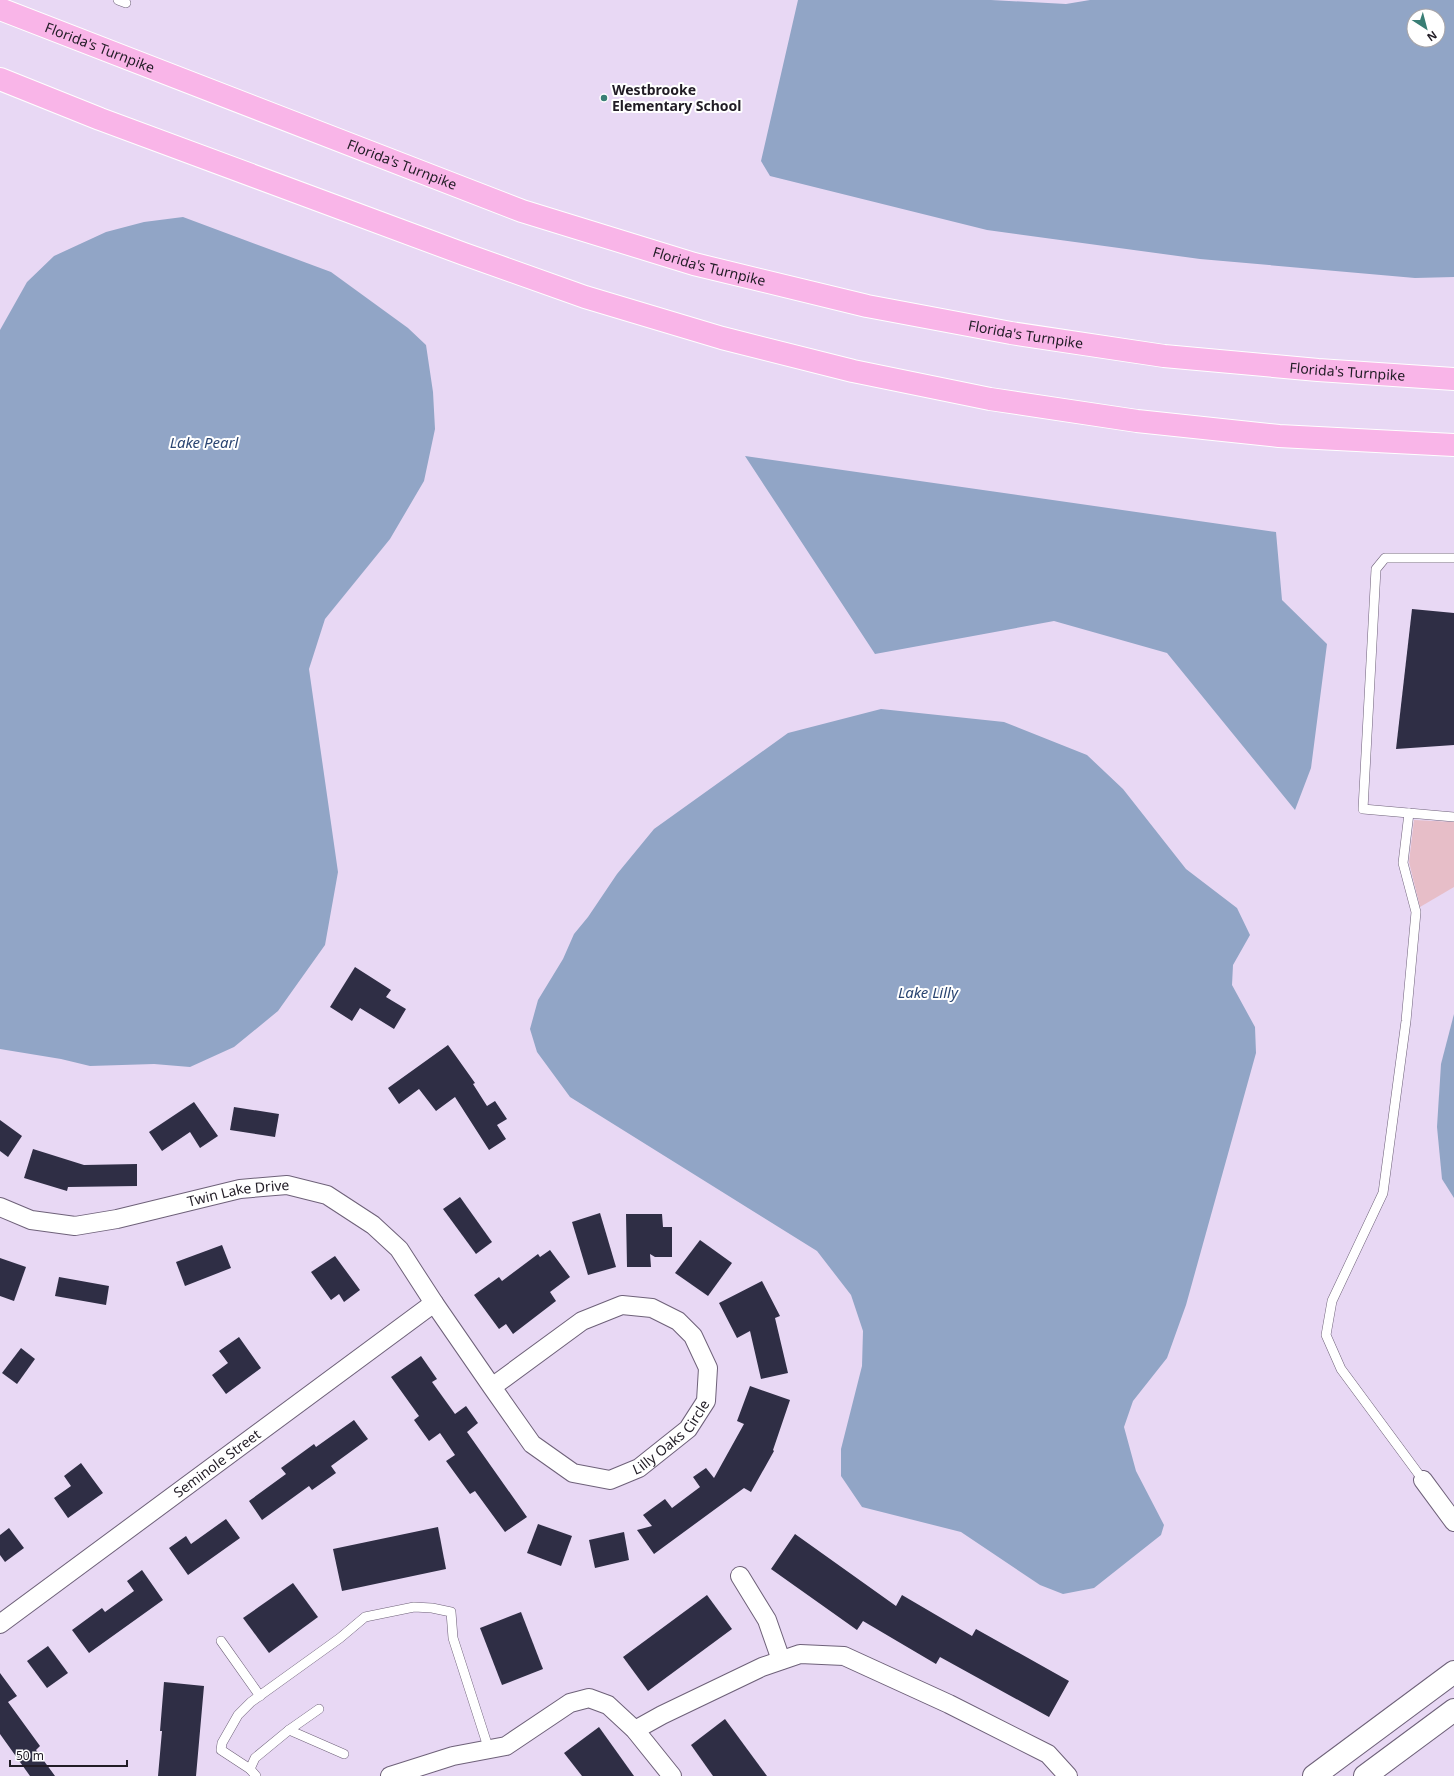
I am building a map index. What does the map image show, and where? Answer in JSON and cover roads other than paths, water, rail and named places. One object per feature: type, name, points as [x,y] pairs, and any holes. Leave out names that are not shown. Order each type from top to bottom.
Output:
[{"type":"highway","name":"Florida's Turnpike","points":[[0,9],[522,211],[694,264],[867,306],[1011,333],[1164,356],[1318,370],[1454,380]]},
{"type":"highway","points":[[0,79],[108,122],[464,254],[585,297],[722,338],[845,369],[990,399],[1137,421],[1279,436],[1427,445],[1454,445]]},
{"type":"main road","points":[[1314,1776],[1454,1672]]},
{"type":"main road","points":[[1365,1776],[1454,1710]]},
{"type":"street","name":"Twin Lake Drive","points":[[0,1206],[31,1220],[75,1226],[117,1219],[240,1189],[287,1185],[327,1196],[373,1226],[399,1249],[434,1302]]},
{"type":"street","name":"Lilly Oaks Circle","points":[[434,1302],[492,1387],[532,1444],[573,1473],[610,1480],[639,1468],[688,1429],[706,1401],[708,1368],[693,1336],[678,1321],[652,1308],[622,1304],[582,1321],[492,1387]]},
{"type":"street","name":"Seminole Street","points":[[0,1624],[434,1302]]},
{"type":"street","points":[[1423,1480],[1454,1522]]},
{"type":"street","points":[[740,1576],[767,1620],[781,1660]]},
{"type":"street","points":[[635,1730],[691,1701],[762,1667],[781,1660],[800,1654],[844,1656],[949,1704],[1048,1754],[1068,1776]]},
{"type":"street","points":[[390,1776],[453,1756],[506,1746],[570,1703],[589,1698],[608,1704],[635,1730],[672,1776]]},
{"type":"lane","points":[[1454,558],[1386,558],[1376,569],[1363,809],[1454,817]]},
{"type":"lane","points":[[1409,813],[1404,863],[1416,912],[1406,1021],[1383,1193],[1332,1301],[1326,1335],[1341,1369],[1423,1480]]},
{"type":"lane","points":[[318,1709],[289,1730],[255,1758],[253,1772],[222,1750],[222,1743],[238,1715],[260,1696],[340,1638],[365,1617],[414,1607],[432,1608],[451,1612],[453,1638],[489,1750]]},
{"type":"lane","points":[[221,1641],[260,1696]]},
{"type":"lane","points":[[289,1730],[344,1754]]},
{"type":"water","points":[[798,0],[991,0],[1066,4],[1090,0],[1454,0],[1454,277],[1415,278],[1200,259],[987,230],[770,176],[761,161]]},
{"type":"water","name":"Lake Pearl","points":[[183,217],[331,272],[408,328],[426,345],[433,392],[435,429],[424,481],[390,539],[325,619],[309,669],[338,872],[325,945],[278,1011],[234,1047],[190,1067],[154,1064],[90,1066],[61,1059],[0,1049],[0,330],[27,282],[54,256],[106,232],[144,222]]},
{"type":"water","points":[[745,456],[1276,532],[1282,600],[1327,644],[1311,768],[1295,810],[1167,653],[1054,621],[875,654]]},
{"type":"water","name":"Lake Lilly","points":[[881,709],[1004,722],[1087,755],[1123,789],[1186,869],[1237,908],[1250,935],[1233,965],[1232,985],[1255,1027],[1256,1053],[1186,1305],[1167,1358],[1133,1401],[1124,1427],[1136,1471],[1164,1525],[1161,1535],[1094,1588],[1063,1594],[1040,1585],[961,1532],[862,1507],[841,1476],[841,1449],[862,1366],[863,1331],[851,1295],[817,1251],[570,1097],[537,1052],[530,1029],[538,1000],[563,959],[574,934],[588,917],[617,874],[654,829],[788,733]]},
{"type":"water","points":[[1454,1014],[1454,1198],[1442,1179],[1437,1127],[1441,1064]]},
{"type":"place","name":"Westbrooke Elementary School","points":[[604,98]]}]
